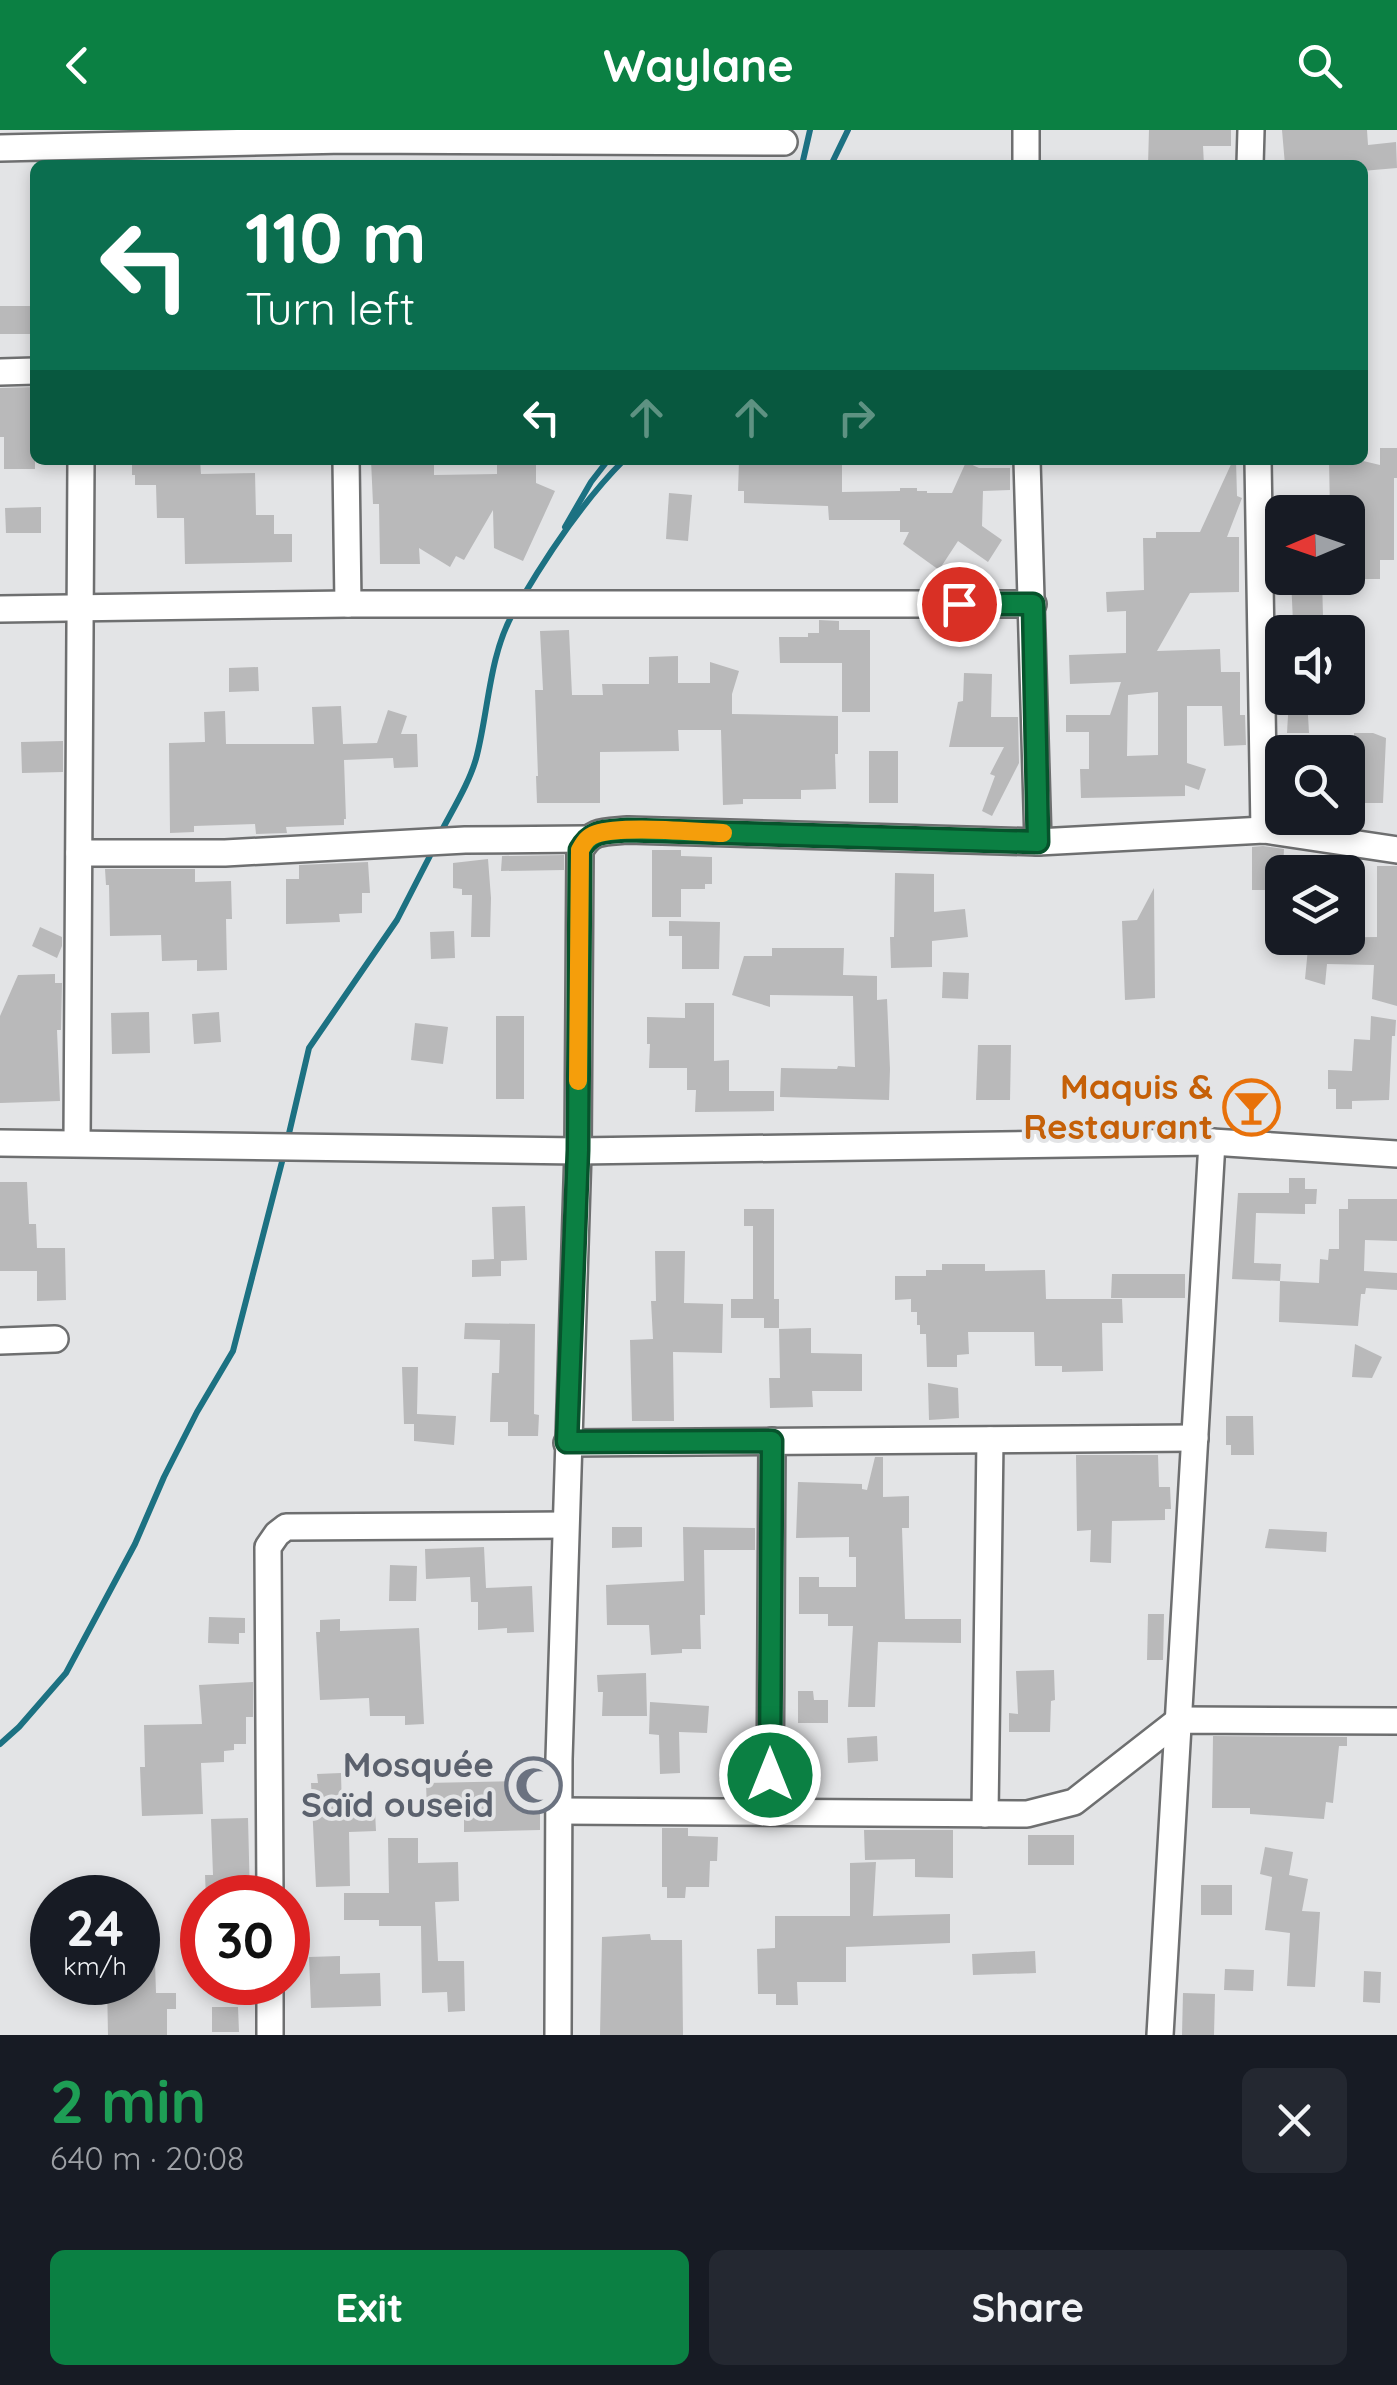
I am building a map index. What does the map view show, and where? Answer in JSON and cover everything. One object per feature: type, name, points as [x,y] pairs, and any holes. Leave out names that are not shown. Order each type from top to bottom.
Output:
[{"type":"street","points":[[1026,130],[1026,160]]},
{"type":"street","points":[[1250,160],[1251,130]]},
{"type":"street","points":[[0,148],[784,142]]},
{"type":"street","points":[[0,372],[30,371]]},
{"type":"street","points":[[76,1143],[81,465]]},
{"type":"street","points":[[346,465],[348,604]]},
{"type":"street","points":[[1027,465],[1038,842]]},
{"type":"street","points":[[1258,465],[1264,830]]},
{"type":"street","points":[[0,610],[348,604],[1033,604]]},
{"type":"street","points":[[558,2035],[559,1760],[578,1150],[580,850],[586,839],[596,833],[628,830],[1038,842],[1264,830],[1397,850]]},
{"type":"street","points":[[79,853],[225,853],[465,840],[586,839]]},
{"type":"street","points":[[1160,2035],[1212,1142]]},
{"type":"street","points":[[0,1144],[578,1150],[1212,1142],[1397,1154]]},
{"type":"street","points":[[0,1341],[55,1339]]},
{"type":"street","points":[[567,1442],[1195,1438]]},
{"type":"street","points":[[985,1814],[990,1440]]},
{"type":"street","points":[[770,1812],[772,1441]]},
{"type":"street","points":[[270,1875],[268,1548],[278,1534],[286,1527],[565,1525]]},
{"type":"street","points":[[560,1811],[1027,1814],[1074,1802],[1179,1720],[1397,1721]]},
{"type":"street","points":[[270,2005],[270,2035]]},
{"type":"building","points":[[1149,130],[1231,130],[1231,146],[1203,146],[1204,160],[1148,160]]},
{"type":"building","points":[[1282,130],[1367,130],[1368,145],[1396,142],[1397,168],[1368,170],[1368,160],[1285,160]]},
{"type":"building","points":[[0,306],[30,306],[30,334],[0,334]]},
{"type":"building","points":[[30,387],[30,465],[35,465],[35,469],[4,469],[0,388]]},
{"type":"building","points":[[1380,448],[1397,448],[1394,560],[1380,560],[1380,579],[1365,579],[1365,495],[1330,495],[1329,465],[1380,465]]},
{"type":"building","points":[[132,465],[200,465],[201,474],[255,473],[256,515],[274,515],[274,534],[292,534],[292,562],[185,564],[184,518],[157,518],[156,485],[135,485]]},
{"type":"building","points":[[371,465],[434,465],[434,475],[497,474],[497,465],[536,465],[536,483],[555,491],[523,561],[494,548],[493,510],[464,560],[456,556],[450,567],[419,548],[420,564],[380,564],[379,504],[373,504]]},
{"type":"building","points":[[739,465],[842,465],[842,492],[917,488],[927,493],[952,493],[965,465],[1010,468],[1010,490],[983,491],[982,526],[1002,540],[988,562],[958,541],[939,570],[903,544],[909,532],[900,532],[900,520],[829,520],[828,506],[744,503],[744,491],[738,491]]},
{"type":"building","points":[[1231,465],[1236,465],[1237,496],[1242,498],[1227,537],[1239,537],[1239,592],[1190,593],[1157,651],[1220,649],[1221,672],[1240,672],[1240,715],[1245,715],[1246,745],[1224,746],[1222,706],[1187,706],[1187,763],[1206,769],[1199,790],[1185,785],[1185,796],[1081,798],[1080,769],[1089,769],[1089,732],[1066,732],[1066,715],[1110,715],[1121,682],[1070,684],[1069,655],[1126,653],[1126,611],[1107,612],[1106,592],[1144,590],[1143,538],[1156,538],[1156,532],[1200,532]],"holes":[[[1158,692],[1158,755],[1127,756],[1128,695]]]},
{"type":"building","points":[[669,493],[692,495],[688,541],[666,539]]},
{"type":"building","points":[[41,507],[41,533],[6,533],[5,508]]},
{"type":"building","points":[[1292,595],[1322,595],[1323,615],[1293,615]]},
{"type":"building","points":[[819,620],[839,621],[839,630],[870,630],[870,712],[842,712],[842,663],[780,663],[779,637],[819,633]]},
{"type":"building","points":[[569,630],[572,695],[603,695],[602,684],[649,684],[649,657],[678,656],[678,683],[710,683],[710,662],[739,671],[732,694],[732,714],[838,716],[836,789],[801,790],[801,799],[743,799],[743,804],[723,805],[721,730],[678,730],[679,751],[600,752],[600,803],[537,803],[535,690],[543,690],[540,631]]},
{"type":"building","points":[[258,667],[259,691],[229,692],[229,668]]},
{"type":"building","points":[[964,673],[992,674],[991,717],[1018,717],[1019,763],[992,816],[982,811],[995,776],[990,774],[1004,747],[949,747],[958,702],[963,701]]},
{"type":"building","points":[[341,706],[343,744],[377,743],[388,710],[407,716],[401,734],[417,734],[418,767],[394,768],[393,758],[344,760],[344,825],[286,827],[287,833],[256,834],[255,824],[194,826],[194,832],[170,833],[169,743],[205,742],[204,712],[225,711],[226,744],[314,744],[312,707]]},
{"type":"building","points":[[1288,715],[1308,715],[1309,733],[1287,733]]},
{"type":"building","points":[[1373,733],[1386,738],[1383,803],[1365,803],[1365,735],[1354,735]]},
{"type":"building","points":[[63,741],[63,772],[22,773],[21,742]]},
{"type":"building","points":[[869,751],[898,751],[898,803],[869,803]]},
{"type":"building","points":[[1252,847],[1284,849],[1284,855],[1265,855],[1265,890],[1252,890]]},
{"type":"building","points":[[652,850],[681,850],[681,856],[712,857],[712,884],[705,884],[705,889],[681,889],[681,917],[652,917]]},
{"type":"building","points":[[564,855],[564,870],[501,871],[502,856]]},
{"type":"building","points":[[488,859],[490,937],[471,937],[472,895],[462,895],[462,889],[453,888],[453,863]]},
{"type":"building","points":[[368,862],[370,893],[362,893],[362,913],[339,914],[340,922],[286,924],[286,879],[299,879],[299,865]]},
{"type":"building","points":[[1377,866],[1397,866],[1397,1006],[1372,999],[1374,965],[1327,964],[1325,985],[1305,979],[1307,955],[1365,955],[1365,937],[1377,937]]},
{"type":"building","points":[[105,869],[195,869],[195,882],[231,881],[232,919],[226,919],[227,970],[197,971],[197,960],[162,961],[161,935],[110,936]]},
{"type":"building","points":[[895,873],[934,874],[934,912],[965,909],[968,937],[932,941],[932,967],[891,968]]},
{"type":"building","points":[[1154,888],[1155,998],[1125,1000],[1122,921],[1137,920]]},
{"type":"building","points":[[669,921],[720,922],[719,969],[682,969],[682,936],[669,936]]},
{"type":"building","points":[[40,927],[62,937],[57,958],[32,946]]},
{"type":"building","points":[[454,931],[455,958],[431,959],[430,932]]},
{"type":"building","points":[[772,948],[844,948],[843,975],[877,976],[877,1000],[887,999],[889,1100],[780,1097],[781,1068],[855,1067],[853,996],[770,995],[770,1007],[732,995],[744,956],[772,956]]},
{"type":"building","points":[[943,972],[969,973],[968,999],[942,998]]},
{"type":"building","points":[[55,974],[55,983],[62,983],[61,1030],[57,1030],[60,1101],[0,1103],[0,1016],[18,975]]},
{"type":"building","points":[[685,1003],[714,1003],[714,1061],[729,1060],[729,1091],[774,1091],[774,1111],[695,1112],[696,1090],[687,1090],[687,1068],[649,1068],[647,1017],[685,1018]]},
{"type":"building","points":[[149,1012],[150,1053],[112,1054],[111,1013]]},
{"type":"building","points":[[219,1012],[221,1042],[194,1044],[192,1014]]},
{"type":"building","points":[[496,1016],[524,1016],[524,1099],[496,1099]]},
{"type":"building","points":[[1371,1016],[1396,1020],[1389,1100],[1352,1101],[1352,1109],[1336,1109],[1336,1089],[1328,1089],[1328,1070],[1352,1071],[1354,1039],[1370,1040]]},
{"type":"building","points":[[415,1023],[448,1027],[443,1064],[411,1060]]},
{"type":"building","points":[[978,1045],[1011,1045],[1010,1100],[976,1100]]},
{"type":"building","points":[[1270,1085],[1270,1102],[1263,1102],[1263,1112],[1247,1112],[1247,1105],[1229,1103],[1231,1086]]},
{"type":"building","points":[[1289,1178],[1305,1178],[1305,1189],[1317,1189],[1316,1204],[1305,1204],[1305,1214],[1256,1213],[1254,1263],[1281,1264],[1280,1281],[1232,1279],[1238,1193],[1289,1193]]},
{"type":"building","points":[[0,1182],[27,1182],[29,1224],[36,1224],[37,1248],[65,1248],[66,1300],[37,1301],[37,1271],[0,1271]]},
{"type":"building","points":[[1348,1199],[1397,1199],[1397,1241],[1365,1240],[1364,1271],[1397,1273],[1397,1290],[1366,1288],[1365,1294],[1361,1294],[1358,1326],[1279,1322],[1280,1281],[1319,1283],[1320,1259],[1328,1260],[1329,1249],[1339,1249],[1339,1209],[1348,1209]]},
{"type":"building","points":[[525,1206],[527,1260],[501,1261],[501,1276],[472,1277],[472,1260],[494,1259],[492,1207]]},
{"type":"building","points":[[744,1209],[774,1209],[774,1299],[779,1299],[779,1328],[764,1328],[764,1318],[731,1318],[731,1299],[753,1299],[753,1226],[744,1226]]},
{"type":"building","points":[[655,1251],[685,1251],[684,1303],[723,1304],[722,1353],[673,1352],[674,1421],[632,1421],[630,1340],[653,1339]]},
{"type":"building","points":[[942,1264],[985,1264],[985,1271],[1045,1270],[1046,1299],[1122,1299],[1123,1323],[1102,1323],[1103,1371],[1062,1372],[1062,1366],[1035,1366],[1034,1332],[968,1332],[969,1354],[957,1355],[957,1367],[927,1367],[926,1334],[920,1334],[917,1312],[911,1312],[911,1299],[895,1300],[895,1276],[926,1276],[926,1270],[942,1270]]},
{"type":"building","points":[[1112,1274],[1185,1274],[1185,1298],[1111,1298]]},
{"type":"building","points":[[465,1323],[535,1324],[534,1414],[539,1415],[538,1436],[508,1436],[508,1422],[490,1422],[492,1373],[499,1373],[500,1340],[464,1339]]},
{"type":"building","points":[[811,1328],[811,1353],[862,1354],[862,1391],[812,1391],[813,1407],[770,1408],[769,1378],[780,1378],[779,1329]]},
{"type":"building","points":[[1355,1344],[1382,1357],[1372,1378],[1352,1377]]},
{"type":"building","points":[[402,1367],[418,1367],[417,1414],[456,1416],[454,1445],[414,1441],[414,1424],[404,1424]]},
{"type":"building","points":[[928,1383],[958,1388],[959,1418],[929,1420]]},
{"type":"building","points":[[1226,1416],[1253,1416],[1254,1455],[1231,1455],[1231,1445],[1226,1445]]},
{"type":"building","points":[[1076,1455],[1158,1455],[1159,1487],[1170,1487],[1171,1509],[1165,1509],[1165,1520],[1112,1521],[1111,1563],[1090,1562],[1091,1530],[1077,1531]]},
{"type":"building","points":[[875,1457],[883,1457],[883,1497],[909,1496],[909,1528],[902,1528],[905,1619],[961,1619],[961,1643],[878,1642],[875,1707],[848,1707],[853,1626],[828,1626],[828,1614],[799,1614],[799,1577],[819,1577],[819,1587],[856,1587],[856,1557],[849,1557],[849,1537],[796,1538],[798,1482],[862,1484],[862,1489],[867,1490]]},
{"type":"building","points":[[612,1527],[642,1527],[642,1547],[612,1548]]},
{"type":"building","points":[[683,1527],[755,1528],[755,1550],[704,1550],[701,1649],[651,1655],[649,1625],[607,1625],[606,1585],[684,1581]]},
{"type":"building","points":[[1269,1529],[1327,1532],[1326,1552],[1265,1548]]},
{"type":"building","points":[[484,1547],[486,1588],[532,1586],[534,1632],[507,1633],[507,1628],[478,1630],[478,1602],[471,1602],[470,1577],[426,1579],[425,1549]]},
{"type":"building","points":[[390,1565],[417,1566],[416,1601],[389,1601]]},
{"type":"building","points":[[1148,1614],[1164,1614],[1163,1660],[1147,1660]]},
{"type":"building","points":[[209,1617],[245,1618],[245,1633],[239,1633],[239,1644],[208,1643]]},
{"type":"building","points":[[340,1619],[340,1631],[419,1628],[424,1724],[405,1725],[405,1716],[370,1716],[369,1698],[320,1700],[316,1632],[320,1632],[320,1620]]},
{"type":"building","points":[[1054,1670],[1050,1732],[1009,1732],[1009,1713],[1018,1714],[1016,1671]]},
{"type":"building","points":[[646,1673],[647,1716],[602,1716],[603,1692],[598,1692],[597,1675]]},
{"type":"building","points":[[253,1682],[253,1717],[246,1717],[246,1744],[234,1744],[234,1750],[224,1751],[224,1762],[201,1763],[203,1814],[142,1816],[140,1767],[145,1767],[144,1725],[202,1724],[199,1685]]},
{"type":"building","points":[[798,1691],[813,1691],[814,1700],[828,1700],[828,1723],[798,1723]]},
{"type":"building","points":[[650,1702],[709,1706],[707,1733],[679,1732],[680,1773],[660,1774],[659,1735],[649,1734]]},
{"type":"building","points":[[877,1736],[878,1761],[848,1763],[847,1738]]},
{"type":"building","points":[[1213,1736],[1347,1737],[1347,1746],[1339,1746],[1333,1803],[1326,1802],[1324,1819],[1250,1814],[1250,1808],[1212,1808]]},
{"type":"building","points":[[517,1772],[542,1775],[540,1830],[464,1832],[464,1811],[427,1812],[426,1783],[516,1781]]},
{"type":"building","points":[[341,1773],[342,1811],[375,1811],[376,1831],[349,1832],[350,1886],[316,1887],[311,1783],[318,1783],[317,1774]]},
{"type":"building","points":[[248,1818],[249,1875],[213,1875],[211,1819]]},
{"type":"building","points":[[662,1828],[688,1828],[688,1836],[718,1837],[717,1861],[710,1861],[709,1887],[686,1887],[685,1898],[667,1898],[667,1887],[662,1887]]},
{"type":"building","points":[[864,1830],[953,1830],[953,1878],[915,1877],[915,1859],[865,1860]]},
{"type":"building","points":[[1028,1835],[1074,1835],[1074,1865],[1028,1865]]},
{"type":"building","points":[[388,1838],[418,1838],[418,1863],[458,1862],[459,1901],[435,1902],[438,1961],[464,1961],[465,2011],[448,2012],[447,1992],[422,1993],[421,1926],[379,1926],[379,1920],[344,1920],[344,1893],[389,1893]]},
{"type":"building","points":[[1265,1847],[1293,1852],[1289,1875],[1308,1879],[1302,1911],[1320,1912],[1315,1987],[1287,1986],[1290,1933],[1265,1930],[1272,1877],[1260,1874]]},
{"type":"building","points":[[876,1862],[873,1916],[950,1914],[950,1943],[846,1947],[846,1982],[797,1982],[798,2005],[776,2005],[776,1994],[758,1994],[757,1949],[775,1948],[775,1916],[850,1916],[850,1863]]},
{"type":"building","points":[[1201,1885],[1232,1885],[1232,1915],[1201,1915]]},
{"type":"building","points":[[650,1934],[651,1940],[682,1940],[683,2035],[600,2035],[602,1937]]},
{"type":"building","points":[[1035,1951],[1036,1973],[973,1975],[972,1954]]},
{"type":"building","points":[[340,1956],[340,1974],[380,1973],[381,2006],[311,2008],[310,1957]]},
{"type":"building","points":[[1225,1969],[1254,1970],[1253,1991],[1224,1990]]},
{"type":"building","points":[[1364,1971],[1381,1972],[1380,2003],[1363,2002]]},
{"type":"building","points":[[160,1993],[176,1993],[176,2009],[167,2009],[167,2035],[108,2035],[107,2005],[160,2005]]},
{"type":"building","points":[[1183,1993],[1215,1994],[1214,2035],[1182,2035]]},
{"type":"building","points":[[212,2007],[238,2007],[239,2032],[212,2032]]},
{"type":"waterway","points":[[803,160],[810,130]]},
{"type":"waterway","points":[[833,160],[848,130]]},
{"type":"waterway","points":[[565,527],[604,465]]},
{"type":"waterway","points":[[522,598],[569,526],[619,465]]},
{"type":"waterway","points":[[441,832],[474,765],[494,665],[513,613]]},
{"type":"waterway","points":[[287,1142],[309,1048],[397,920],[434,848]]},
{"type":"waterway","points":[[0,1744],[66,1673],[135,1544],[197,1412],[233,1351],[284,1154]]},
{"type":"slow traffic","points":[[578,1081],[580,850],[586,839],[596,833],[628,830],[723,833]]},
{"type":"place","name":"Maquis & Restaurant","points":[[1252,1107]]},
{"type":"place","name":"Mosquée Saïd ouseid","points":[[533,1785]]},
{"type":"route","points":[[770,1775],[772,1441],[567,1442],[578,1150],[580,850],[586,839],[596,833],[628,830],[1038,842],[1033,604],[959,604]]}]
